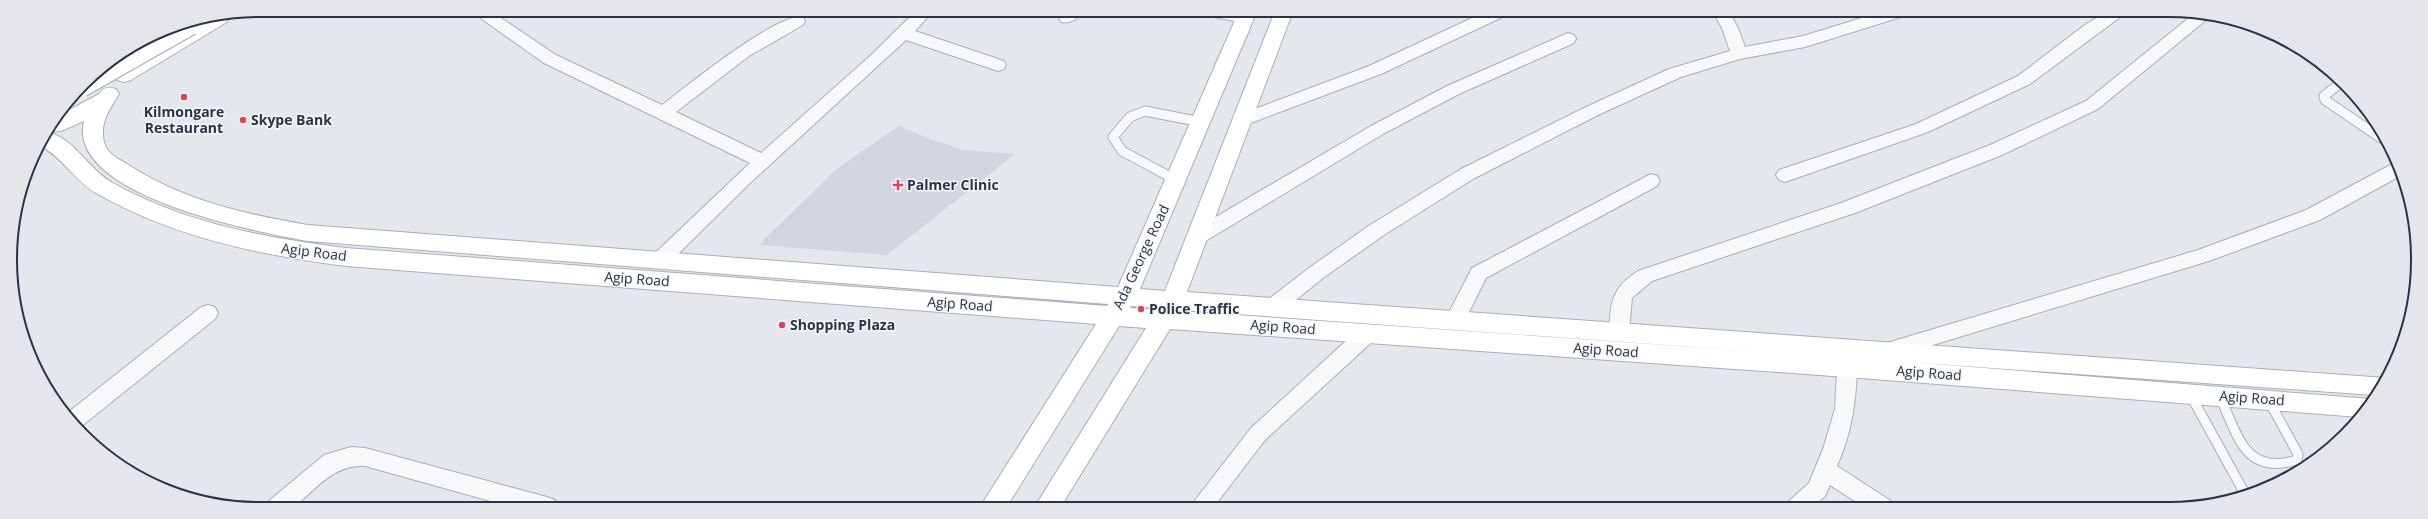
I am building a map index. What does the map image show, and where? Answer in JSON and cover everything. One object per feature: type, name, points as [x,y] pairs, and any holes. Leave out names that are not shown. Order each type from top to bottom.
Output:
[{"type":"street","points":[[487,17],[550,59],[762,161]]},
{"type":"street","points":[[659,261],[762,161],[876,60],[919,17]]},
{"type":"street","name":"Ada George Road","points":[[996,502],[1125,297],[1245,17]]},
{"type":"street","points":[[1050,502],[1168,310],[1282,17]]},
{"type":"street","points":[[1242,120],[1376,70],[1488,17]]},
{"type":"street","points":[[1724,17],[1730,28],[1739,54]]},
{"type":"street","points":[[1273,307],[1316,273],[1377,230],[1467,174],[1675,73],[1739,54],[1804,41],[1882,17]]},
{"type":"street","points":[[1785,175],[1922,128],[2024,80],[2092,28],[2111,17]]},
{"type":"street","points":[[1619,331],[1621,299],[1628,286],[1646,276],[1848,208],[1996,150],[2092,105],[2198,19]]},
{"type":"street","points":[[662,114],[711,74],[743,52],[797,21]]},
{"type":"street","points":[[59,123],[94,106],[109,94],[122,66],[212,22]]},
{"type":"street","points":[[107,71],[176,32]]},
{"type":"street","points":[[903,33],[998,65]]},
{"type":"street","points":[[1197,238],[1303,172],[1384,126],[1453,90],[1568,39]]},
{"type":"street","name":"Agip Road","points":[[109,94],[98,108],[92,122],[92,138],[98,154],[123,172],[159,191],[210,212],[258,225],[358,239],[1125,297],[1168,310],[1367,334],[1847,357],[1890,350],[2376,386]]},
{"type":"street","name":"Agip Road","points":[[48,140],[62,149],[75,165],[101,187],[140,207],[192,228],[242,242],[294,251],[346,257],[1113,316],[1168,310],[1273,307],[1619,331],[2189,393],[2361,407]]},
{"type":"street","points":[[1890,350],[2202,256],[2312,215],[2394,171]]},
{"type":"street","points":[[1455,320],[1479,272],[1651,181]]},
{"type":"street","points":[[77,419],[208,313]]},
{"type":"street","points":[[1205,502],[1258,434],[1367,334]]},
{"type":"street","points":[[1804,502],[1816,489],[1834,449],[1845,409],[1847,357]]},
{"type":"street","points":[[284,502],[332,462],[351,456],[365,457],[525,502]]},
{"type":"street","points":[[1825,470],[1873,502]]},
{"type":"lane","points":[[2337,85],[2324,96],[2324,100],[2377,136]]},
{"type":"lane","points":[[1176,180],[1122,151],[1113,137],[1130,115],[1137,112],[1145,111],[1201,122]]},
{"type":"lane","points":[[2189,393],[2243,490]]},
{"type":"lane","points":[[2219,396],[2246,452],[2252,458],[2260,462],[2297,460],[2298,454],[2268,399]]},
{"type":"shaded area","name":"Palmer Clinic","points":[[899,126],[963,150],[1015,154],[887,255],[759,245],[835,170]]},
{"type":"place","name":"Kilmongare Restaurant","points":[[184,97]]},
{"type":"place","name":"Skype Bank","points":[[243,120]]},
{"type":"place","name":"Palmer Clinic","points":[[898,185]]},
{"type":"place","name":"Police Traffic","points":[[1141,309]]},
{"type":"place","name":"Shopping Plaza","points":[[782,325]]}]
